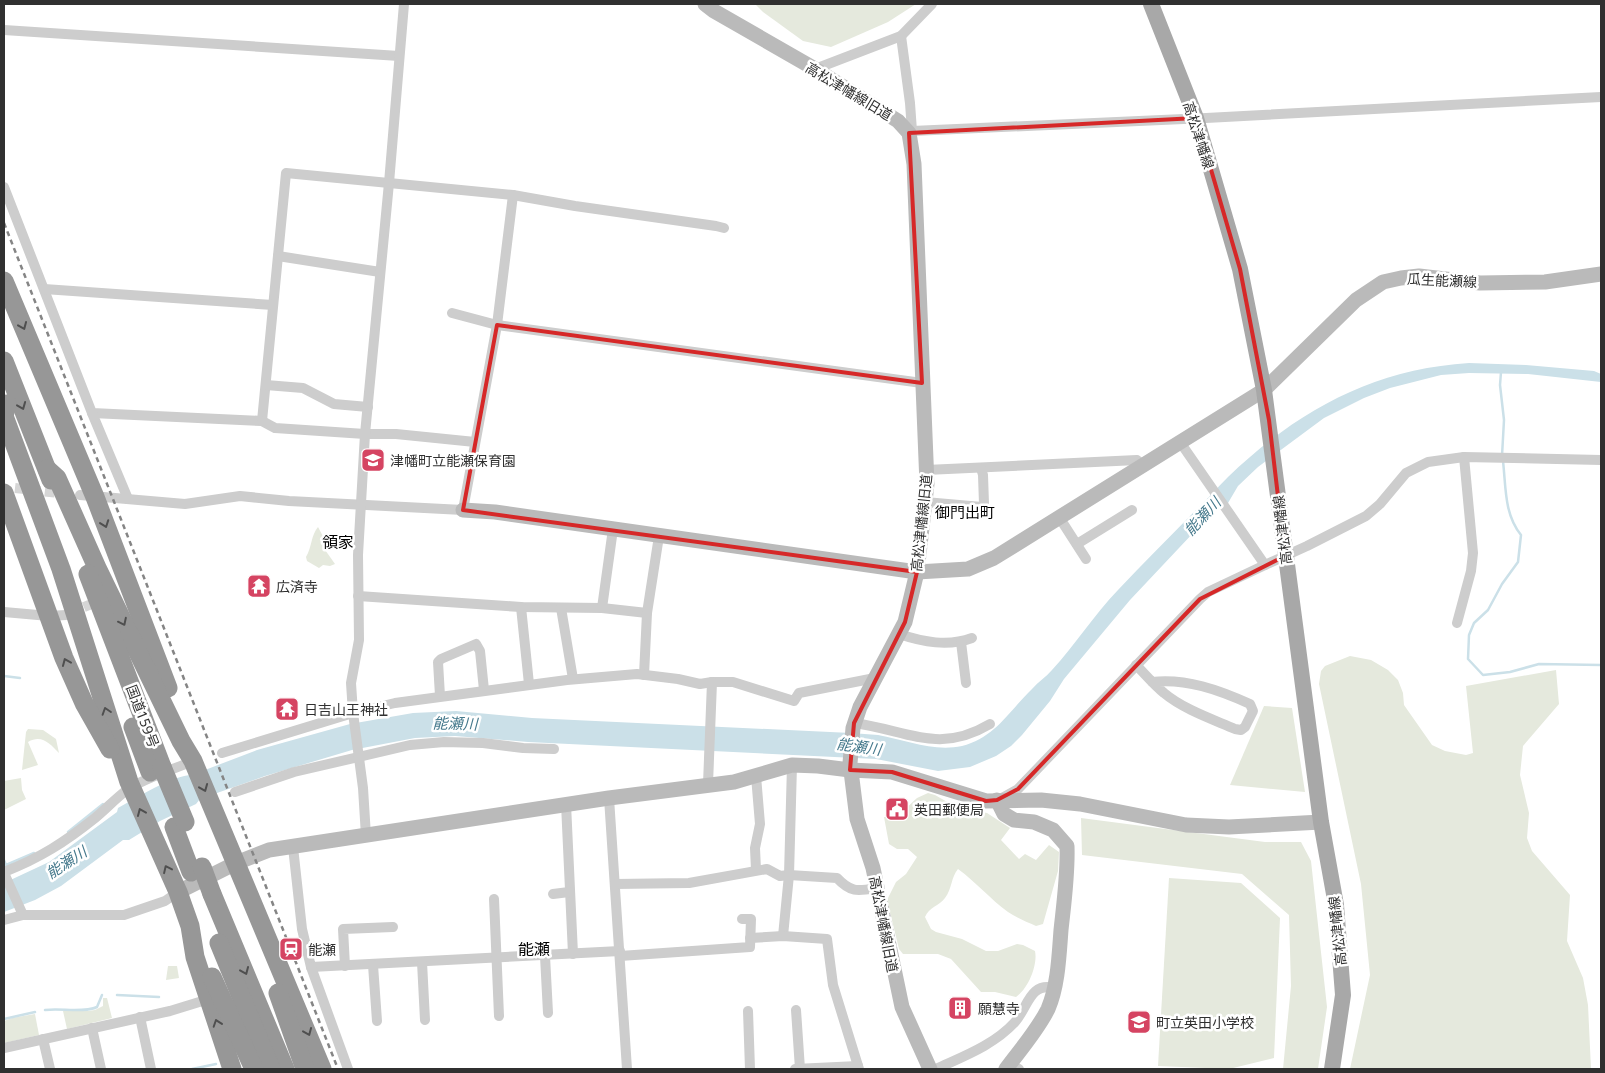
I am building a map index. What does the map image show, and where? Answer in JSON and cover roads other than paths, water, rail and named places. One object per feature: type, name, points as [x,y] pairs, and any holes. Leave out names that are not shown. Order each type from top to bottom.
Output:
[{"type":"highway","points":[[5,285],[88,496],[122,592],[182,725],[193,761],[213,811],[322,1069]]},
{"type":"highway","name":"国道159号","points":[[4,361],[47,470],[156,770]]},
{"type":"highway","points":[[5,400],[4,416],[61,569],[131,787],[254,1069]]},
{"type":"highway","name":"国道159号","points":[[5,400],[179,824],[271,1069]]},
{"type":"highway","points":[[47,470],[57,478],[98,570],[193,761]]},
{"type":"highway","points":[[7,489],[57,616],[64,658],[84,703],[131,787]]},
{"type":"highway","points":[[239,871],[251,918],[305,1069]]},
{"type":"highway","name":"国道159号","points":[[207,896],[285,1069]]},
{"type":"highway","points":[[190,926],[195,957],[232,1069]]},
{"type":"main road","name":"高松津幡線","points":[[1151,4],[1196,118],[1240,269],[1264,390],[1321,822],[1336,905],[1343,995],[1332,1069]]},
{"type":"street","points":[[366,836],[363,788],[353,716],[351,683],[359,640],[360,504],[365,434],[404,4]]},
{"type":"street","name":"高松津幡線旧道","points":[[706,4],[714,12],[815,69],[898,121],[910,132],[914,164],[926,470],[925,502],[917,572],[905,622],[860,707],[853,725],[850,766],[857,819],[878,888],[886,938],[902,1007],[930,1069]]},
{"type":"street","points":[[815,69],[901,36],[932,4]]},
{"type":"street","points":[[4,30],[399,56]]},
{"type":"street","points":[[901,36],[910,103],[910,132],[1601,97]]},
{"type":"street","points":[[262,421],[286,173],[513,195],[724,228]]},
{"type":"street","points":[[4,188],[92,413],[128,499]]},
{"type":"street","points":[[88,496],[185,504],[240,496],[289,501],[463,510],[497,325],[513,195]]},
{"type":"street","points":[[278,256],[380,272]]},
{"type":"street","name":"瓜生能瀬線","points":[[463,510],[496,512],[917,572],[968,569],[994,558],[1264,390],[1356,300],[1383,282],[1419,276],[1480,283],[1545,282],[1601,274]]},
{"type":"street","points":[[44,289],[273,305]]},
{"type":"street","points":[[452,313],[497,325],[922,383]]},
{"type":"street","points":[[266,385],[303,388],[334,404],[368,407]]},
{"type":"street","points":[[92,413],[262,421],[275,428],[365,434],[396,434],[476,442]]},
{"type":"street","points":[[1180,442],[1265,565]]},
{"type":"street","points":[[1457,623],[1471,571],[1473,553],[1464,457]]},
{"type":"street","points":[[998,800],[1018,789],[1208,592],[1366,516],[1380,504],[1406,473],[1416,467],[1428,462],[1464,457],[1601,460]]},
{"type":"street","points":[[926,470],[1137,460],[1143,465]]},
{"type":"street","points":[[925,502],[982,507],[984,504],[981,468]]},
{"type":"street","points":[[1077,544],[1132,510]]},
{"type":"street","points":[[1059,517],[1086,558]]},
{"type":"street","points":[[602,608],[613,529]]},
{"type":"street","points":[[644,675],[647,613],[659,536]]},
{"type":"street","points":[[358,596],[521,607],[602,608],[647,613]]},
{"type":"street","points":[[521,607],[529,684]]},
{"type":"street","points":[[561,608],[573,679]]},
{"type":"street","points":[[4,612],[57,616]]},
{"type":"street","points":[[899,634],[913,639],[941,643],[961,642],[972,638]]},
{"type":"street","points":[[961,642],[966,683]]},
{"type":"street","points":[[440,696],[438,662],[476,644],[480,651],[484,690]]},
{"type":"street","points":[[1136,665],[1152,682],[1172,699],[1234,729],[1241,730],[1245,727],[1253,711],[1250,704],[1215,690],[1183,682],[1163,680],[1152,682]]},
{"type":"street","points":[[222,753],[395,703],[529,684],[573,679],[644,675],[678,678],[700,684],[733,682],[794,701],[799,692],[875,678]]},
{"type":"street","points":[[708,784],[712,682]]},
{"type":"street","points":[[853,725],[939,740],[962,737],[990,724]]},
{"type":"street","points":[[235,792],[294,772],[410,745],[444,742],[483,743],[523,748],[554,749]]},
{"type":"street","points":[[22,913],[5,874],[59,846],[131,787],[193,761]]},
{"type":"street","points":[[4,920],[22,913],[124,915],[165,901],[178,892],[239,871],[269,850],[566,804],[734,782],[792,765],[850,766],[892,772],[986,801],[1041,800],[1080,804],[1186,825],[1229,827],[1321,822]]},
{"type":"street","points":[[783,936],[789,875],[792,765]]},
{"type":"street","points":[[756,776],[760,824],[755,848],[756,870]]},
{"type":"street","points":[[609,798],[627,1069]]},
{"type":"street","points":[[998,800],[1004,814],[1014,820],[1034,822],[1053,830],[1067,846],[1067,866],[1054,988],[1048,1008],[1012,1068]]},
{"type":"street","points":[[566,804],[573,954]]},
{"type":"street","points":[[293,847],[302,929],[311,967],[348,1069]]},
{"type":"street","points":[[615,884],[688,883],[767,869],[780,876],[837,878],[846,887],[859,891],[878,888]]},
{"type":"street","points":[[553,894],[569,892]]},
{"type":"street","points":[[494,899],[499,1016]]},
{"type":"street","points":[[311,967],[750,947],[751,919],[742,919]]},
{"type":"street","points":[[345,966],[343,929],[393,927]]},
{"type":"street","points":[[750,938],[783,936],[827,939],[833,985],[858,1068],[795,1069]]},
{"type":"street","points":[[545,956],[548,1013]]},
{"type":"street","points":[[422,962],[425,1020]]},
{"type":"street","points":[[373,965],[377,1021]]},
{"type":"street","points":[[936,1069],[996,1039],[1019,1018],[1028,1000],[1038,988],[1044,986],[1054,988]]},
{"type":"street","points":[[4,1048],[170,1011],[209,999]]},
{"type":"street","points":[[796,1010],[800,1069]]},
{"type":"street","points":[[748,1011],[750,1069]]},
{"type":"street","points":[[140,1017],[151,1069]]},
{"type":"street","points":[[92,1028],[101,1069]]},
{"type":"street","points":[[43,1038],[50,1069]]},
{"type":"water","name":"能瀬川","points":[[1469,363],[1526,365],[1594,371],[1601,374],[1601,382],[1528,374],[1469,373],[1441,375],[1390,388],[1364,398],[1324,418],[1258,467],[1238,486],[1228,503],[1211,514],[1130,600],[1064,679],[1050,701],[1011,746],[996,756],[970,767],[938,771],[876,759],[528,742],[455,736],[415,738],[352,750],[265,776],[200,799],[196,804],[160,821],[129,840],[123,840],[61,886],[35,900],[4,912],[4,883],[49,862],[117,812],[118,808],[144,793],[175,779],[192,775],[257,750],[350,724],[413,713],[456,711],[532,718],[871,734],[941,748],[962,746],[974,742],[984,737],[1001,723],[1034,686],[1050,673],[1109,600],[1228,477],[1281,432],[1338,398],[1369,384],[1401,374],[1434,367]]},
{"type":"waterway","points":[[1501,372],[1500,385],[1504,420],[1502,456]]},
{"type":"waterway","points":[[1503,461],[1511,518],[1521,535],[1518,562],[1502,584],[1488,610],[1474,623],[1469,635],[1468,659],[1483,675],[1510,672],[1539,664],[1601,665]]},
{"type":"waterway","points":[[4,676],[20,678]]},
{"type":"waterway","points":[[68,832],[103,804]]},
{"type":"waterway","points":[[4,860],[6,865],[34,853]]},
{"type":"waterway","points":[[45,1010],[92,1009],[97,1007],[102,995]]},
{"type":"waterway","points":[[117,995],[159,997]]},
{"type":"waterway","points":[[4,1019],[35,1012]]},
{"type":"waterway","points":[[192,1069],[216,1064]]},
{"type":"tunnel","points":[[15,488],[67,494]]},
{"type":"tunnel","points":[[70,613],[101,600]]},
{"type":"railway","points":[[4,223],[338,1069]]},
{"type":"place","name":"津幡町立能瀬保育園","points":[[373,460]]},
{"type":"place","name":"広済寺","points":[[259,586]]},
{"type":"place","name":"日吉山王神社","points":[[287,709]]},
{"type":"place","name":"英田郵便局","points":[[897,809]]},
{"type":"place","name":"能瀬","points":[[291,949]]},
{"type":"place","name":"願慧寺","points":[[960,1008]]},
{"type":"place","name":"町立英田小学校","points":[[1139,1022]]},
{"type":"district","name":"御門出町","points":[[965,512]]},
{"type":"district","name":"領家","points":[[338,542]]},
{"type":"district","name":"能瀬","points":[[534,949]]}]
